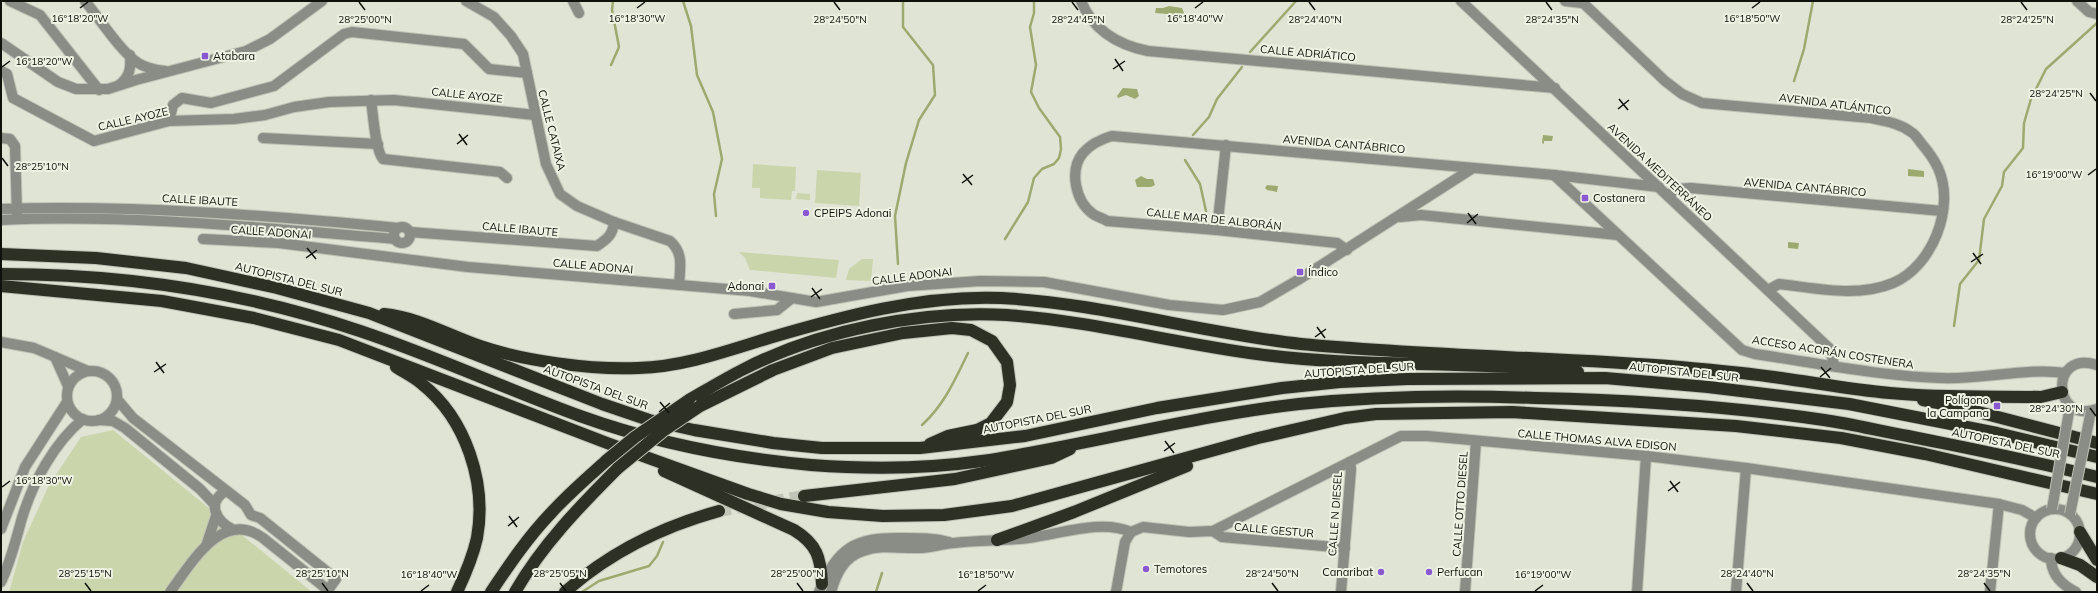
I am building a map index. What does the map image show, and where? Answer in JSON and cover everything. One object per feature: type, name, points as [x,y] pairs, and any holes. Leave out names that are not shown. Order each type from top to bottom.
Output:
[{"type":"highway","name":"AUTOPISTA DEL SUR","points":[[1,254],[96,258],[186,268],[278,288],[369,313],[602,404],[649,420],[694,430],[773,443],[822,448],[920,448],[1025,436],[1157,408],[1282,388],[1340,382],[1407,379],[1605,378],[1708,387],[1848,404],[1997,433],[2097,457]]},
{"type":"highway","name":"AUTOPISTA DEL SUR","points":[[1,274],[91,277],[155,284],[220,295],[314,317],[413,350],[580,416],[631,432],[705,451],[783,462],[860,467],[939,465],[981,461],[1083,443],[1221,415],[1300,404],[1443,395],[1626,400],[1824,420],[2027,459],[2097,477]]},
{"type":"highway","points":[[1,286],[162,301],[254,318],[339,340],[607,443],[748,494],[781,504],[828,512],[883,516],[944,515],[1012,506],[1258,438],[1345,418],[1376,414],[1512,412],[1736,426],[1841,438],[1925,454],[2097,494]]},
{"type":"highway","points":[[369,313],[400,316],[481,346],[512,355],[594,367],[641,369],[696,360],[841,317],[896,305],[953,299],[996,298],[1046,302],[1297,343],[1404,352],[1677,367],[1775,377],[1894,394],[1963,408],[2097,443]]},
{"type":"highway","points":[[491,592],[517,554],[550,514],[577,487],[635,437],[689,400],[746,368],[791,349],[864,327],[899,321],[956,316],[1006,315],[1071,322],[1266,355],[1366,363],[1568,370],[1605,378]]},
{"type":"highway","points":[[515,592],[542,552],[562,526],[618,468],[663,431],[700,406],[773,370],[832,348],[903,333],[952,328],[971,330],[992,341],[1007,362],[1010,385],[1007,402],[990,423],[977,430],[948,436],[920,448]]},
{"type":"highway","points":[[339,340],[392,365],[422,384],[442,405],[457,426],[469,450],[477,477],[479,503],[477,537],[469,564],[457,592]]},
{"type":"highway","points":[[1894,394],[2041,397],[2062,392]]},
{"type":"highway","points":[[997,540],[1074,512],[1258,438]]},
{"type":"highway","points":[[607,443],[698,488],[794,530],[806,537],[818,556],[821,588]]},
{"type":"highway","points":[[804,496],[955,479],[1051,458],[1083,443]]},
{"type":"highway","points":[[565,592],[586,573],[631,544],[691,518],[719,510]]},
{"type":"highway","points":[[2080,532],[2097,560]]},
{"type":"highway","points":[[2056,558],[2080,565],[2097,577]]},
{"type":"street","points":[[10,1],[40,15],[99,90]]},
{"type":"street","points":[[85,1],[139,64],[153,70],[169,72]]},
{"type":"street","points":[[1,43],[58,82],[76,89],[99,90],[116,87],[136,80],[240,53],[258,46],[322,1]]},
{"type":"street","name":"CALLE CATAIXA","points":[[466,1],[494,17],[511,36],[523,54],[546,164],[560,194],[577,206],[614,222],[670,240],[677,247],[680,255],[679,285]]},
{"type":"street","points":[[573,1],[579,14]]},
{"type":"street","name":"CALLE ADRIÁTICO","points":[[1080,1],[1084,9],[1108,36],[1122,44],[1148,51],[1554,88]]},
{"type":"street","points":[[1565,1],[1581,2]]},
{"type":"street","points":[[2077,1],[2089,12],[2097,14]]},
{"type":"street","name":"AVENIDA ATLÁNTICO","points":[[1581,2],[1665,81],[1682,94],[1702,103],[1871,118],[1894,122],[1912,132],[1927,150],[1938,168],[1943,188],[1942,211],[1936,237],[1924,260],[1907,275],[1893,283],[1876,288],[1855,291],[1779,284],[1768,290]]},
{"type":"street","name":"AVENIDA MEDITERRÁNEO","points":[[1466,3],[1637,168],[1830,349],[1834,365]]},
{"type":"street","points":[[169,121],[173,105],[182,98],[211,103],[274,86],[344,34],[352,32],[464,44],[489,69],[527,73]]},
{"type":"street","points":[[116,87],[126,80],[128,76],[131,66],[130,55]]},
{"type":"street","points":[[1529,85],[1534,78],[1533,68]]},
{"type":"street","name":"CALLE AYOZE","points":[[1,71],[7,74],[9,88],[13,98],[94,141],[169,121],[234,119],[265,115],[294,107],[371,100],[394,100],[535,115]]},
{"type":"street","points":[[371,100],[380,156],[387,160],[500,172],[507,178]]},
{"type":"street","name":"AVENIDA CANTÁBRICO","points":[[1082,203],[1077,190],[1075,177],[1077,164],[1083,153],[1100,140],[1112,136],[1554,175],[1659,187]]},
{"type":"street","points":[[1,138],[10,140],[15,146],[17,219]]},
{"type":"street","points":[[263,138],[378,144]]},
{"type":"street","points":[[1218,230],[1226,145]]},
{"type":"street","points":[[1443,165],[1449,170],[1454,180]]},
{"type":"street","name":"CALLE ADONAI","points":[[203,239],[278,243],[468,267],[750,291],[816,302],[907,286],[980,281],[1044,282],[1169,305],[1223,310],[1260,302],[1347,250],[1473,168]]},
{"type":"street","points":[[1630,183],[1636,179],[1637,168]]},
{"type":"street","name":"ACCESO ACORÁN COSTENERA","points":[[1554,175],[1742,350],[1755,354],[1911,377],[1969,379],[2038,372],[2065,373]]},
{"type":"street","points":[[1574,192],[1576,183],[1582,178]]},
{"type":"street","name":"AVENIDA CANTÁBRICO","points":[[1668,196],[1676,190],[1691,188],[1942,211]]},
{"type":"street","points":[[1424,200],[1424,210],[1426,216]]},
{"type":"street","name":"CALLE MAR DE ALBORÁN","points":[[1082,203],[1093,214],[1107,221],[1218,230],[1338,243],[1347,250]]},
{"type":"street","name":"CALLE IBAUTE","points":[[1,209],[113,207],[254,215],[398,228]]},
{"type":"street","points":[[204,223],[205,212]]},
{"type":"street","points":[[253,227],[254,215]]},
{"type":"street","points":[[1394,219],[1406,216],[1426,216],[1618,235]]},
{"type":"street","name":"CALLE IBAUTE","points":[[1,220],[113,219],[204,223],[395,239]]},
{"type":"street","name":"CALLE IBAUTE","points":[[410,232],[597,246],[608,239],[613,230],[614,222]]},
{"type":"street","points":[[403,227],[410,232],[410,237],[405,243],[401,243],[395,239],[395,232],[398,228],[403,227]]},
{"type":"street","points":[[734,314],[777,310],[792,298]]},
{"type":"street","points":[[1,342],[29,346],[88,371],[105,374],[116,387],[117,399],[112,411],[99,420]]},
{"type":"street","points":[[55,357],[68,386],[68,402],[76,416],[83,420],[113,421],[125,428],[200,489],[215,505]]},
{"type":"street","points":[[2070,514],[2094,410],[2083,411],[2070,406],[2062,392],[2062,381],[2065,373],[2076,365],[2082,363],[2097,365]]},
{"type":"street","points":[[68,386],[80,373],[88,371]]},
{"type":"street","points":[[117,399],[133,418],[245,505],[251,515],[250,523],[244,528]]},
{"type":"street","points":[[1,529],[25,467],[68,402]]},
{"type":"street","points":[[2052,509],[2070,406]]},
{"type":"street","points":[[1,582],[12,556],[25,509],[42,471],[66,434],[83,420]]},
{"type":"street","name":"CALLE THOMAS ALVA EDISON","points":[[1213,531],[1401,436],[1427,436],[1646,456],[1746,468],[1999,504],[2022,510],[2036,518]]},
{"type":"street","name":"CALLE OTTO DIESEL","points":[[1466,592],[1476,441]]},
{"type":"street","points":[[1637,592],[1646,456]]},
{"type":"street","name":"CALLE N DIESEL","points":[[1341,592],[1351,469],[1350,462]]},
{"type":"street","points":[[1736,592],[1746,468]]},
{"type":"street","points":[[206,546],[216,516],[215,505],[217,498],[226,491]]},
{"type":"street","points":[[1990,592],[1999,504]]},
{"type":"street","points":[[2052,509],[2062,510],[2070,514],[2077,523],[2080,532],[2078,543],[2072,553],[2056,558],[2041,554],[2034,546],[2030,536],[2032,525],[2036,518],[2044,512],[2052,509]]},
{"type":"street","points":[[170,592],[206,546],[222,534],[232,529],[244,528],[255,532],[328,590],[336,579],[260,518],[251,515]]},
{"type":"street","points":[[216,516],[223,525],[232,529]]},
{"type":"street","points":[[832,592],[841,567],[850,558],[862,551],[880,547],[921,548],[953,543],[1029,538],[1082,529],[1118,527],[1131,532],[1125,542],[1116,592]]},
{"type":"street","name":"CALLE GESTUR","points":[[1131,532],[1143,527],[1189,532],[1213,531],[1222,537],[1345,548]]},
{"type":"street","points":[[821,588],[837,559],[848,549],[861,542],[878,537],[935,538],[953,543]]},
{"type":"street","points":[[2056,558],[2053,573],[2066,586],[2076,592]]},
{"type":"shaded area","points":[[1169,6],[1182,8],[1184,13],[1180,15],[1155,13],[1156,8]]},
{"type":"shaded area","points":[[1123,88],[1137,89],[1139,96],[1135,99],[1126,95],[1118,98],[1117,96]]},
{"type":"shaded area","points":[[1543,135],[1553,136],[1552,141],[1544,141],[1544,144],[1542,143]]},
{"type":"shaded area","points":[[753,164],[796,167],[795,191],[792,191],[791,200],[760,198],[760,188],[752,188]]},
{"type":"shaded area","points":[[1908,169],[1924,171],[1924,177],[1908,176]]},
{"type":"shaded area","points":[[817,170],[861,173],[859,206],[815,203]]},
{"type":"shaded area","points":[[1141,176],[1147,179],[1153,179],[1155,185],[1151,187],[1137,187],[1135,180]]},
{"type":"shaded area","points":[[1267,185],[1278,186],[1277,192],[1267,190],[1265,188]]},
{"type":"shaded area","points":[[797,193],[810,194],[810,200],[796,199]]},
{"type":"shaded area","points":[[1788,242],[1799,243],[1798,249],[1788,248]]},
{"type":"shaded area","points":[[739,252],[839,260],[836,278],[750,270],[745,258]]},
{"type":"shaded area","points":[[862,259],[873,259],[871,281],[846,280],[849,269]]},
{"type":"shaded area","points":[[113,430],[312,592],[9,592],[23,542],[49,485],[81,437]]},
{"type":"waterway","points":[[611,65],[619,47],[612,10],[613,1]]},
{"type":"waterway","points":[[683,1],[691,26],[697,75],[713,112],[722,159],[714,194],[716,216]]},
{"type":"waterway","points":[[898,264],[895,216],[906,163],[919,120],[935,95],[933,65],[903,27],[903,1]]},
{"type":"waterway","points":[[1005,239],[1028,202],[1034,178],[1042,169],[1054,164],[1059,158],[1061,149],[1060,137],[1039,108],[1031,92],[1036,65],[1030,27],[1034,13],[1034,1]]},
{"type":"waterway","points":[[1250,52],[1296,1]]},
{"type":"waterway","points":[[1794,81],[1804,49],[1813,1]]},
{"type":"waterway","points":[[1954,326],[1960,284],[1979,260],[1984,219],[2002,186],[2004,172],[2023,148],[2024,123],[2031,99],[2046,69],[2097,23]]},
{"type":"waterway","points":[[1193,135],[1209,117],[1217,99],[1242,67]]},
{"type":"waterway","points":[[1185,160],[1200,184],[1206,211]]},
{"type":"waterway","points":[[922,425],[943,401],[968,353]]},
{"type":"waterway","points":[[582,592],[599,581],[649,566],[657,556],[663,542]]},
{"type":"waterway","points":[[876,592],[882,573]]},
{"type":"tunnel","points":[[719,511],[804,496]]},
{"type":"place","name":"Atabara","points":[[205,56]]},
{"type":"place","name":"Costanera","points":[[1585,198]]},
{"type":"place","name":"CPEIPS Adonai","points":[[806,213]]},
{"type":"place","name":"Índico","points":[[1300,272]]},
{"type":"place","name":"Adonai","points":[[772,286]]},
{"type":"place","name":"Polígono la Campana","points":[[1997,406]]},
{"type":"place","name":"Temotores","points":[[1146,569]]},
{"type":"place","name":"Canaribat","points":[[1381,572]]},
{"type":"place","name":"Perfucan","points":[[1429,572]]}]
